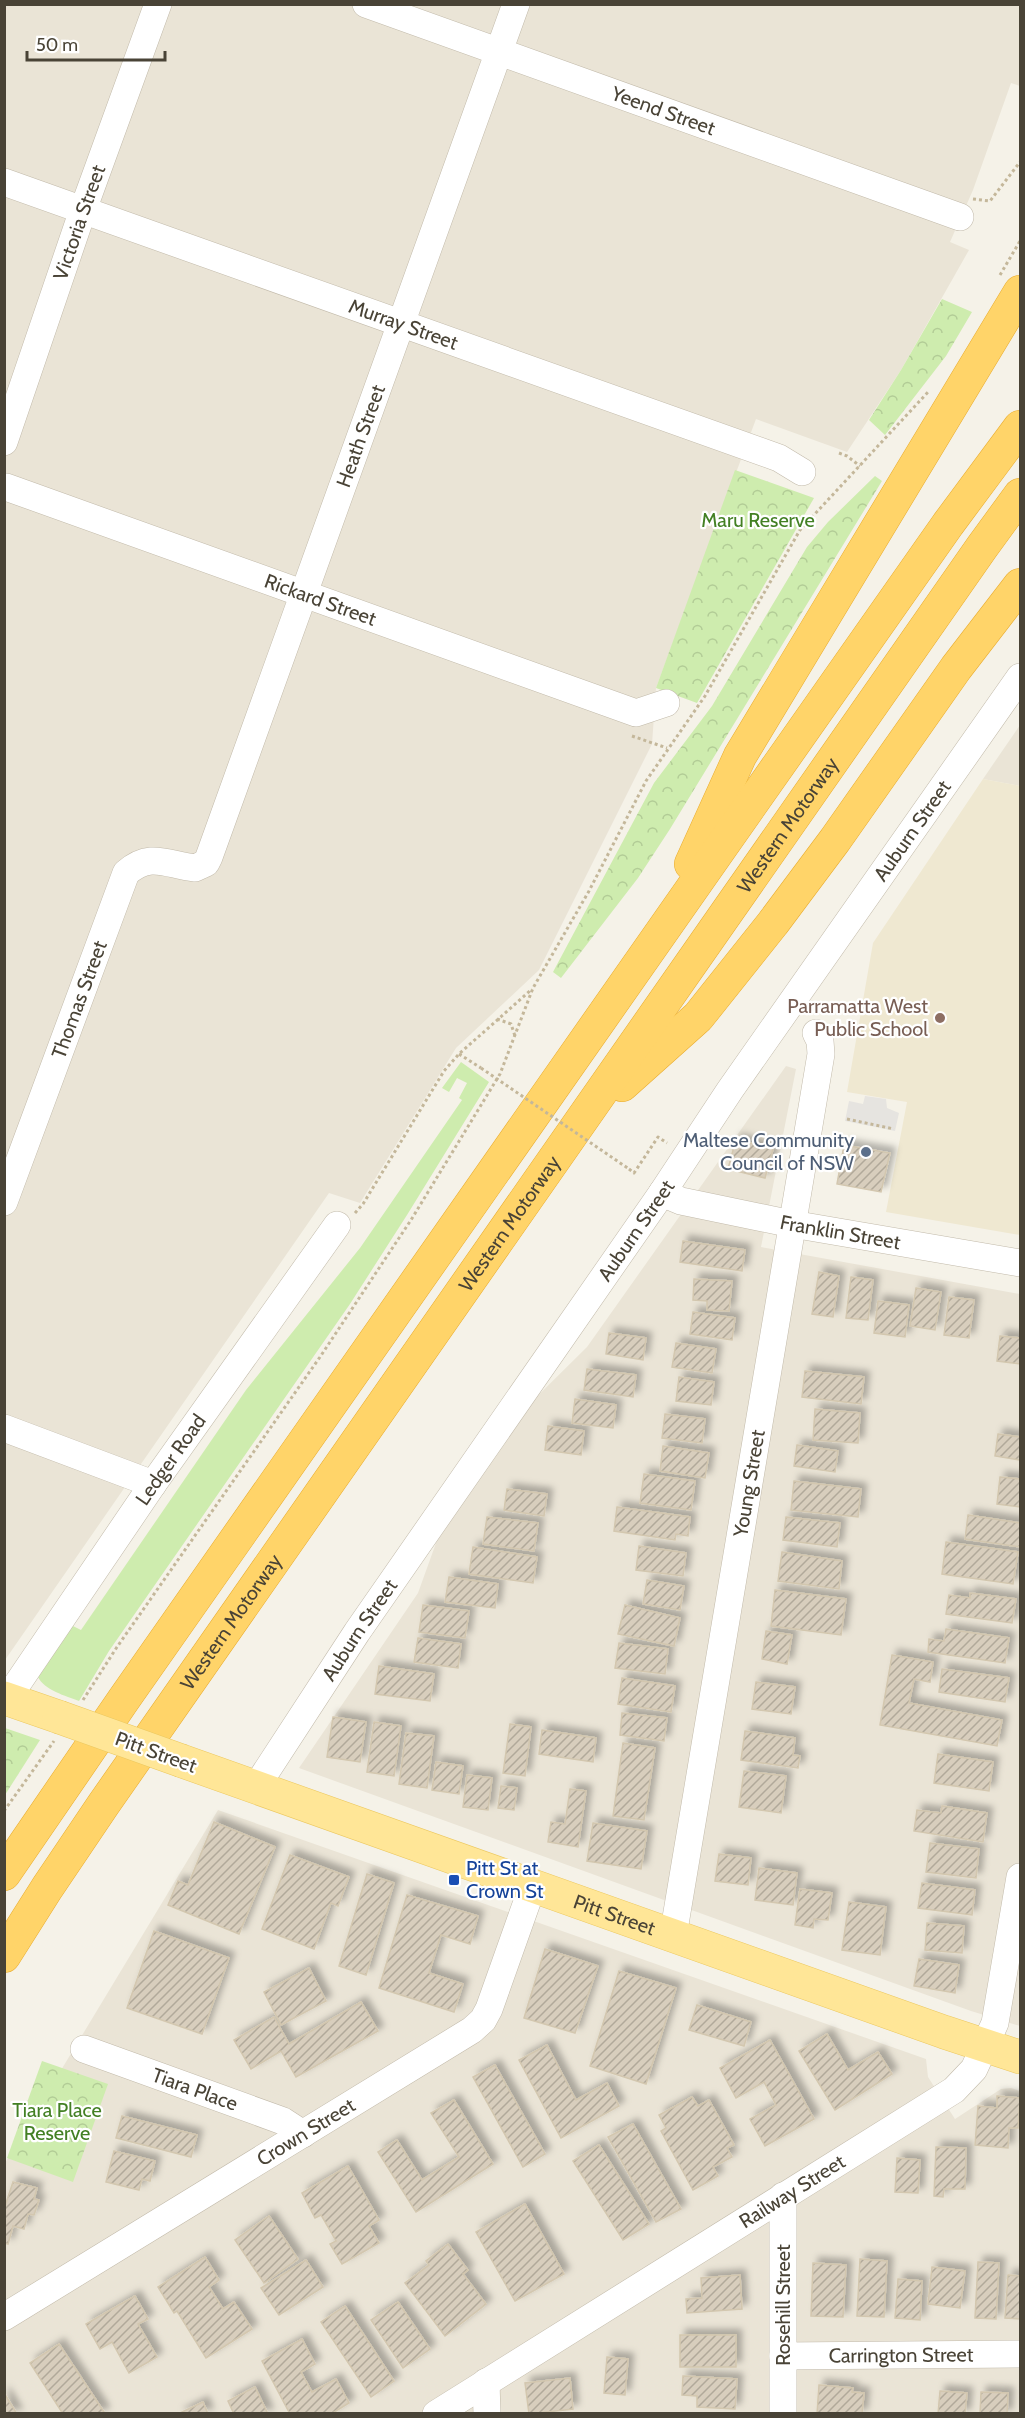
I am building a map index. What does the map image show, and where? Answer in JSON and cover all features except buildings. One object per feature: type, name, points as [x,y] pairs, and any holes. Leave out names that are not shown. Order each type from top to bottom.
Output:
[{"type":"highway","points":[[655,942],[740,756],[1008,287]]},
{"type":"highway","points":[[4,1874],[124,1699],[948,524],[1020,427]]},
{"type":"highway","name":"Western Motorway","points":[[4,1956],[47,1887],[103,1805],[1020,495]]},
{"type":"highway","points":[[579,1125],[698,1017],[828,849],[956,668],[1020,585]]},
{"type":"main road","name":"Pitt Street","points":[[5,1698],[1020,2057]]},
{"type":"street","name":"Victoria Street","points":[[4,442],[83,210],[158,4]]},
{"type":"street","name":"Yeend Street","points":[[366,4],[960,217]]},
{"type":"street","name":"Heath Street","points":[[201,867],[209,857],[305,594],[516,4]]},
{"type":"street","name":"Murray Street","points":[[4,182],[779,458],[802,472]]},
{"type":"street","name":"Rickard Street","points":[[5,483],[305,594],[633,724]]},
{"type":"street","name":"Auburn Street","points":[[256,1787],[363,1623],[662,1194],[730,1090],[1020,678]]},
{"type":"street","points":[[633,724],[666,703]]},
{"type":"street","name":"Thomas Street","points":[[4,1202],[126,873],[138,864],[150,861],[201,867]]},
{"type":"street","name":"Young Street","points":[[673,1936],[821,1054],[820,1041],[816,1033]]},
{"type":"street","name":"Franklin Street","points":[[662,1194],[686,1202],[792,1224],[1020,1263]]},
{"type":"street","name":"Ledger Road","points":[[5,1698],[153,1484],[337,1225]]},
{"type":"street","points":[[4,1428],[153,1484]]},
{"type":"street","name":"Railway Street","points":[[436,2414],[954,2090],[974,2069],[995,2023],[1020,1877]]},
{"type":"street","name":"Crown Street","points":[[4,2317],[472,2030],[483,2020],[489,2009],[533,1885]]},
{"type":"street","name":"Tiara Place","points":[[84,2049],[283,2121],[303,2134]]},
{"type":"street","name":"Rosehill Street","points":[[783,2196],[783,2414]]},
{"type":"street","name":"Carrington Street","points":[[783,2356],[1020,2354]]},
{"type":"street","points":[[486,2382],[487,2414]]},
{"type":"path","points":[[960,217],[974,197],[990,201],[1020,162]]},
{"type":"path","points":[[1008,287],[1020,241]]},
{"type":"path","points":[[4,1811],[65,1719],[376,1274],[500,1074],[533,988],[589,891],[646,781],[705,696],[800,530],[930,389]]},
{"type":"path","points":[[839,453],[860,466]]},
{"type":"path","points":[[633,724],[668,748]]},
{"type":"path","points":[[337,1225],[350,1217],[363,1204],[444,1071],[459,1054],[533,988]]},
{"type":"path","points":[[497,1020],[511,1024],[515,1032],[515,1039]]},
{"type":"path","points":[[459,1054],[634,1173],[658,1137],[667,1143]]},
{"type":"path","points":[[847,1119],[894,1129]]},
{"type":"shaded area","points":[[5,5],[1020,5],[1020,86],[1011,83],[973,190],[950,242],[969,250],[901,370],[847,452],[756,419],[656,688],[652,744],[539,970],[456,1048],[360,1203],[329,1193],[5,1660]]},
{"type":"shaded area","points":[[1020,725],[1020,786],[983,779]]},
{"type":"shaded area","name":"Parramatta West Public School","points":[[983,779],[1020,786],[1020,1235],[886,1212],[907,1102],[847,1092],[873,943]]},
{"type":"shaded area","points":[[786,1066],[796,1069],[761,1247],[1020,1294],[1020,2026],[971,2011],[299,1768],[418,1593],[462,1471],[587,1347]]},
{"type":"shaded area","points":[[865,1096],[886,1099],[887,1108],[899,1113],[895,1131],[845,1121],[849,1101],[863,1104]]},
{"type":"shaded area","points":[[218,1810],[926,2059],[928,2077],[955,2119],[1001,2089],[1011,2088],[1020,2091],[1020,2413],[5,2414],[5,2163]]},
{"type":"green space","points":[[942,299],[972,312],[946,356],[885,435],[869,420]]},
{"type":"green space","name":"Maru Reserve","points":[[735,470],[814,498],[697,703],[656,688]]},
{"type":"green space","points":[[875,476],[882,481],[670,829],[638,878],[561,978],[553,972],[654,783],[712,706],[807,547],[828,522]]},
{"type":"green space","points":[[461,1062],[489,1082],[350,1304],[109,1651],[79,1701],[45,1686],[38,1677],[69,1624],[81,1630],[246,1390],[360,1248],[462,1100],[459,1098],[467,1083],[457,1078],[449,1092],[442,1088]]},
{"type":"green space","points":[[4,1728],[40,1740],[5,1795]]},
{"type":"green space","name":"Tiara Place Reserve","points":[[42,2061],[108,2084],[73,2182],[7,2158]]},
{"type":"place","name":"Parramatta West Public School","points":[[940,1018]]},
{"type":"place","name":"Maltese Community Council of NSW","points":[[866,1152]]},
{"type":"place","name":"Pitt St at Crown St","points":[[454,1880]]}]
